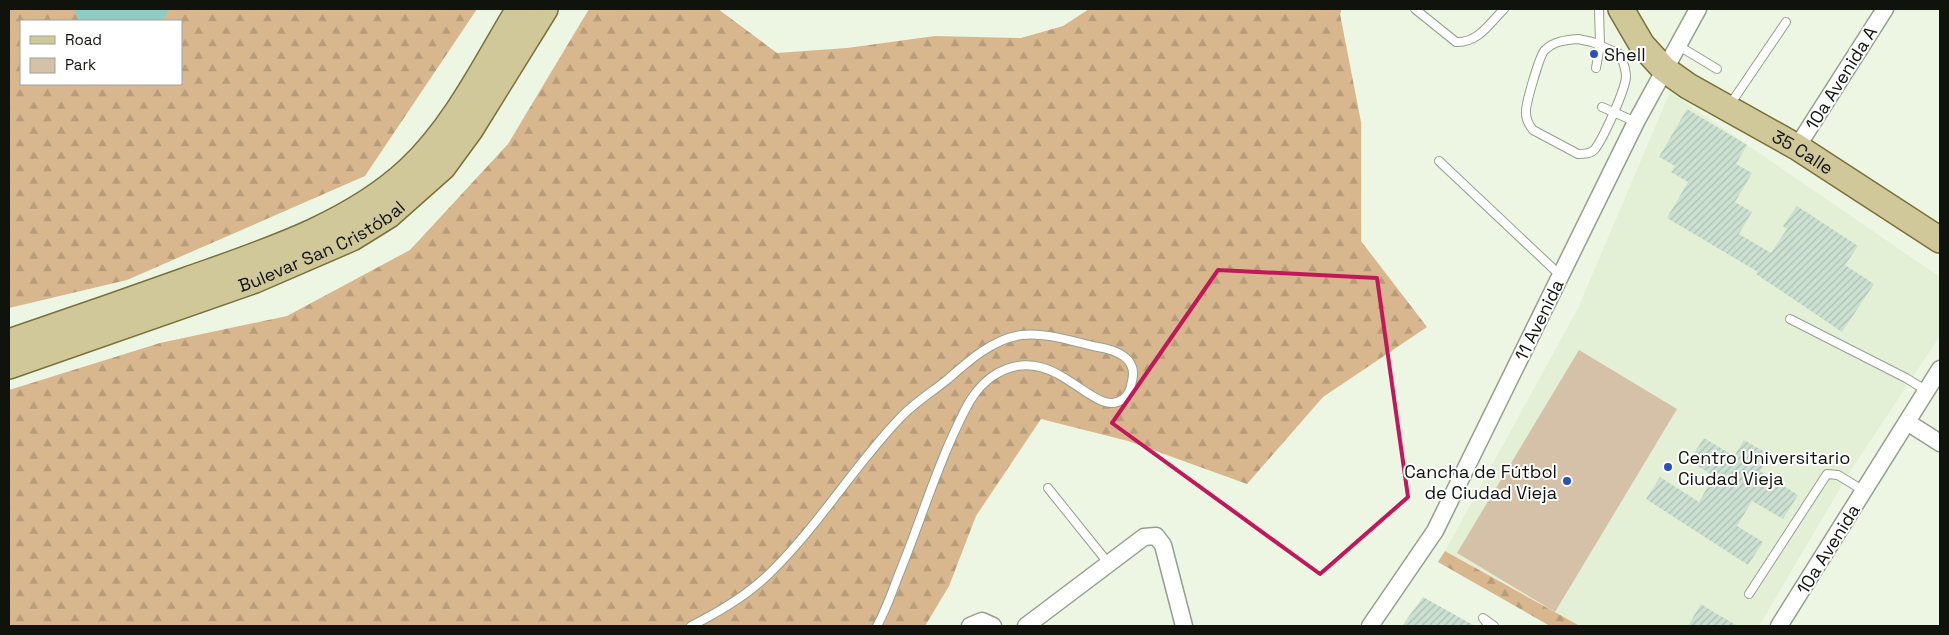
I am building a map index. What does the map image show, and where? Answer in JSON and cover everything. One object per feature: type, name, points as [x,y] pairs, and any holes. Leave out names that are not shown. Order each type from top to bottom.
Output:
[{"type":"main road","name":"Bulevar San Cristóbal","points":[[9,366],[100,323],[348,213],[379,194],[409,170],[452,120],[520,9]]},
{"type":"main road","name":"Bulevar San Cristóbal","points":[[9,342],[100,323],[255,280],[352,238],[389,215],[443,167],[470,130],[545,9]]},
{"type":"main road","points":[[1616,10],[1642,45],[1664,69]]},
{"type":"main road","name":"35 Calle","points":[[1664,69],[1688,86],[1728,108],[1786,149],[1940,240]]},
{"type":"main road","points":[[1688,86],[1940,249]]},
{"type":"street","name":"11 Avenida","points":[[1370,626],[1434,531],[1636,122],[1698,9]]},
{"type":"street","name":"10a Avenida A","points":[[1786,149],[1885,9]]},
{"type":"street","name":"10a Avenida","points":[[1779,626],[1940,369]]},
{"type":"street","points":[[1907,422],[1940,443]]},
{"type":"street","points":[[1026,626],[1144,537],[1156,536],[1163,545],[1184,626]]},
{"type":"street","points":[[970,626],[982,621],[994,626]]},
{"type":"lane","points":[[1415,9],[1456,42],[1468,42],[1476,37],[1504,9]]},
{"type":"lane","points":[[1596,68],[1600,45],[1616,10]]},
{"type":"lane","points":[[1728,108],[1786,22]]},
{"type":"lane","points":[[1578,39],[1600,45],[1620,54],[1624,64],[1626,80],[1614,112],[1595,149],[1584,154],[1578,154],[1533,130],[1526,116],[1526,106],[1533,87],[1536,65],[1546,49],[1565,40],[1578,39]]},
{"type":"lane","points":[[1679,46],[1717,69]]},
{"type":"lane","points":[[1602,107],[1636,122]]},
{"type":"lane","points":[[1439,161],[1560,276]]},
{"type":"lane","points":[[1790,319],[1906,378],[1927,391]]},
{"type":"lane","points":[[691,626],[755,587],[771,572],[821,517],[901,417],[960,367],[999,343],[1022,335],[1043,336],[1106,348],[1123,354],[1133,370],[1133,377],[1129,392],[1124,398],[1115,403],[1098,401],[1062,376],[1041,366],[1028,364],[993,376],[975,393],[934,476],[920,522],[877,626]]},
{"type":"lane","points":[[1749,594],[1827,474],[1838,475],[1864,491]]},
{"type":"lane","points":[[1048,488],[1108,564]]},
{"type":"lane","points":[[1489,626],[1483,618],[1494,626]]},
{"type":"highlighted area","points":[[1218,270],[1377,278],[1408,497],[1320,574],[1112,423]]},
{"type":"shaded area","points":[[1670,92],[1940,277],[1940,336],[1851,470],[1759,626],[1580,626],[1445,551],[1578,308]]},
{"type":"green space","points":[[9,9],[477,9],[365,176],[127,280],[9,308]]},
{"type":"green space","points":[[589,9],[718,9],[777,53],[847,48],[935,36],[1021,38],[1063,26],[1089,9],[1342,9],[1340,14],[1361,122],[1361,241],[1427,327],[1323,397],[1247,484],[1128,441],[1041,419],[976,516],[949,586],[925,626],[9,626],[9,390],[160,343],[287,316],[410,250],[508,144]]},
{"type":"green space","name":"Cancha de Fútbol de Ciudad Vieja","points":[[1579,350],[1677,409],[1555,612],[1457,553]]},
{"type":"green space","points":[[1445,551],[1580,626],[1550,626],[1438,562]]},
{"type":"building","points":[[1687,109],[1747,145],[1736,164],[1752,173],[1735,202],[1752,212],[1739,234],[1771,253],[1787,229],[1783,226],[1797,206],[1858,246],[1845,265],[1874,284],[1842,332],[1756,274],[1758,272],[1667,218],[1688,182],[1671,172],[1675,166],[1659,157]]},
{"type":"building","points":[[1704,438],[1734,456],[1744,440],[1770,455],[1760,471],[1798,495],[1783,519],[1752,501],[1737,526],[1763,542],[1748,565],[1646,499],[1660,477],[1699,502],[1714,476],[1689,461]]},
{"type":"building","points":[[1423,597],[1475,626],[1402,626]]},
{"type":"building","points":[[1701,604],[1717,614],[1738,626],[1688,626]]},
{"type":"waterway","points":[[89,9],[120,17],[153,9]]},
{"type":"place","name":"Shell","points":[[1594,54]]},
{"type":"place","name":"Centro Universitario Ciudad Vieja","points":[[1668,467]]},
{"type":"place","name":"Cancha de Fútbol de Ciudad Vieja","points":[[1567,481]]}]
